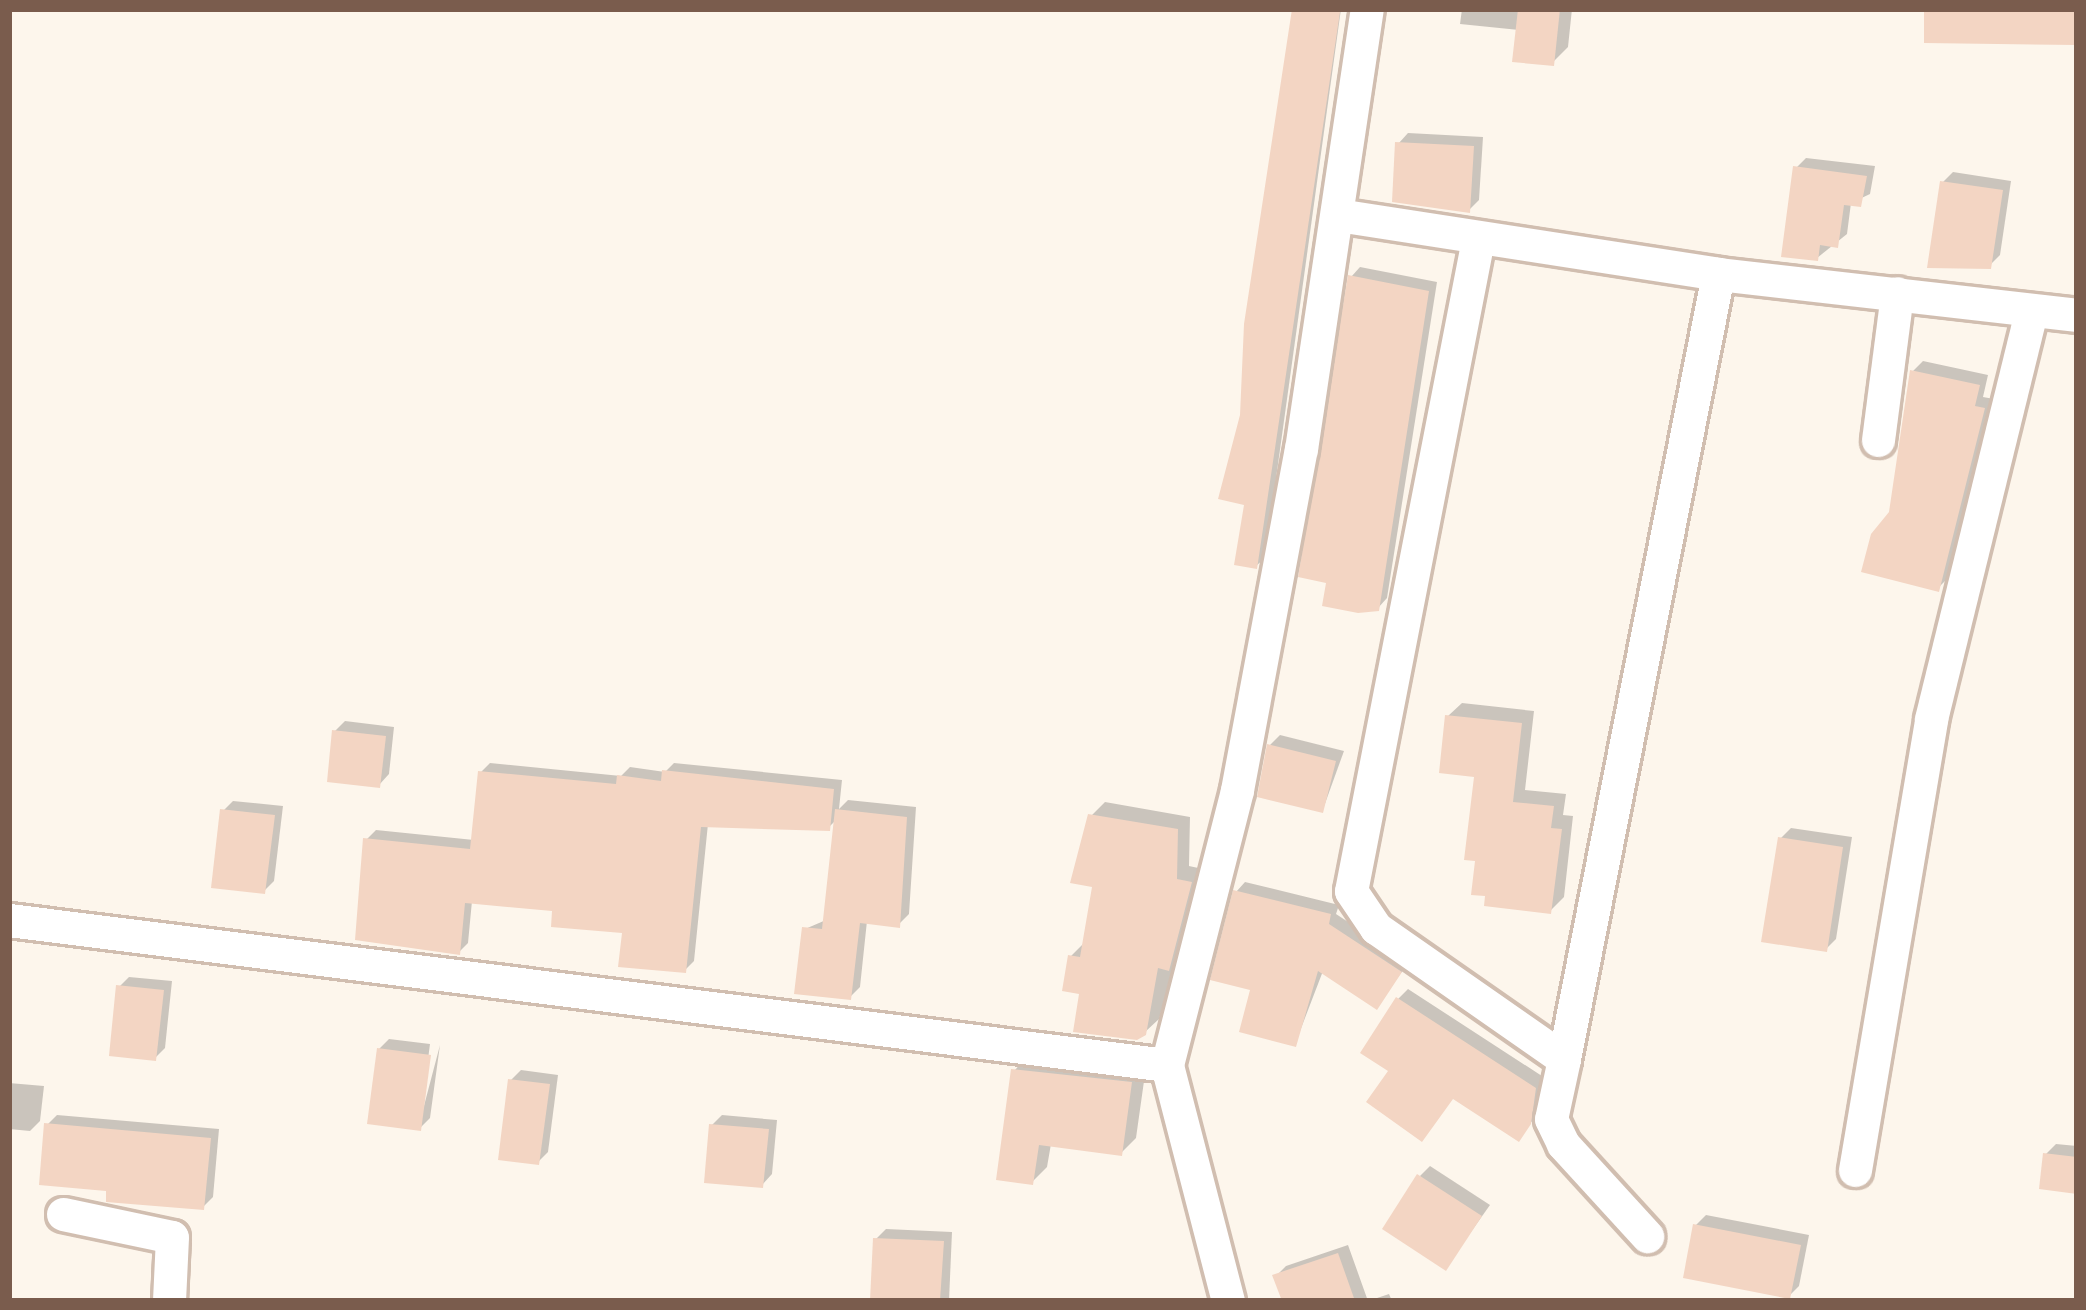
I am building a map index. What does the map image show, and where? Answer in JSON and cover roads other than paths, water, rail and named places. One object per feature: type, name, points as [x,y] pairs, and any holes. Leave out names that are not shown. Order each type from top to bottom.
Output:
[{"type":"street","points":[[1228,1301],[1167,1064],[1237,790],[1338,215],[1367,9]]},
{"type":"street","points":[[1338,215],[1718,274],[1898,293],[2030,315],[2077,314]]},
{"type":"street","points":[[1478,239],[1351,891],[1376,928],[1564,1059]]},
{"type":"street","points":[[1647,1236],[1563,1144],[1551,1119],[1718,274]]},
{"type":"street","points":[[1878,440],[1898,293]]},
{"type":"street","points":[[1855,1170],[1931,719],[2030,315]]},
{"type":"street","points":[[9,920],[1167,1064]]},
{"type":"street","points":[[63,1214],[172,1237],[169,1301]]}]
